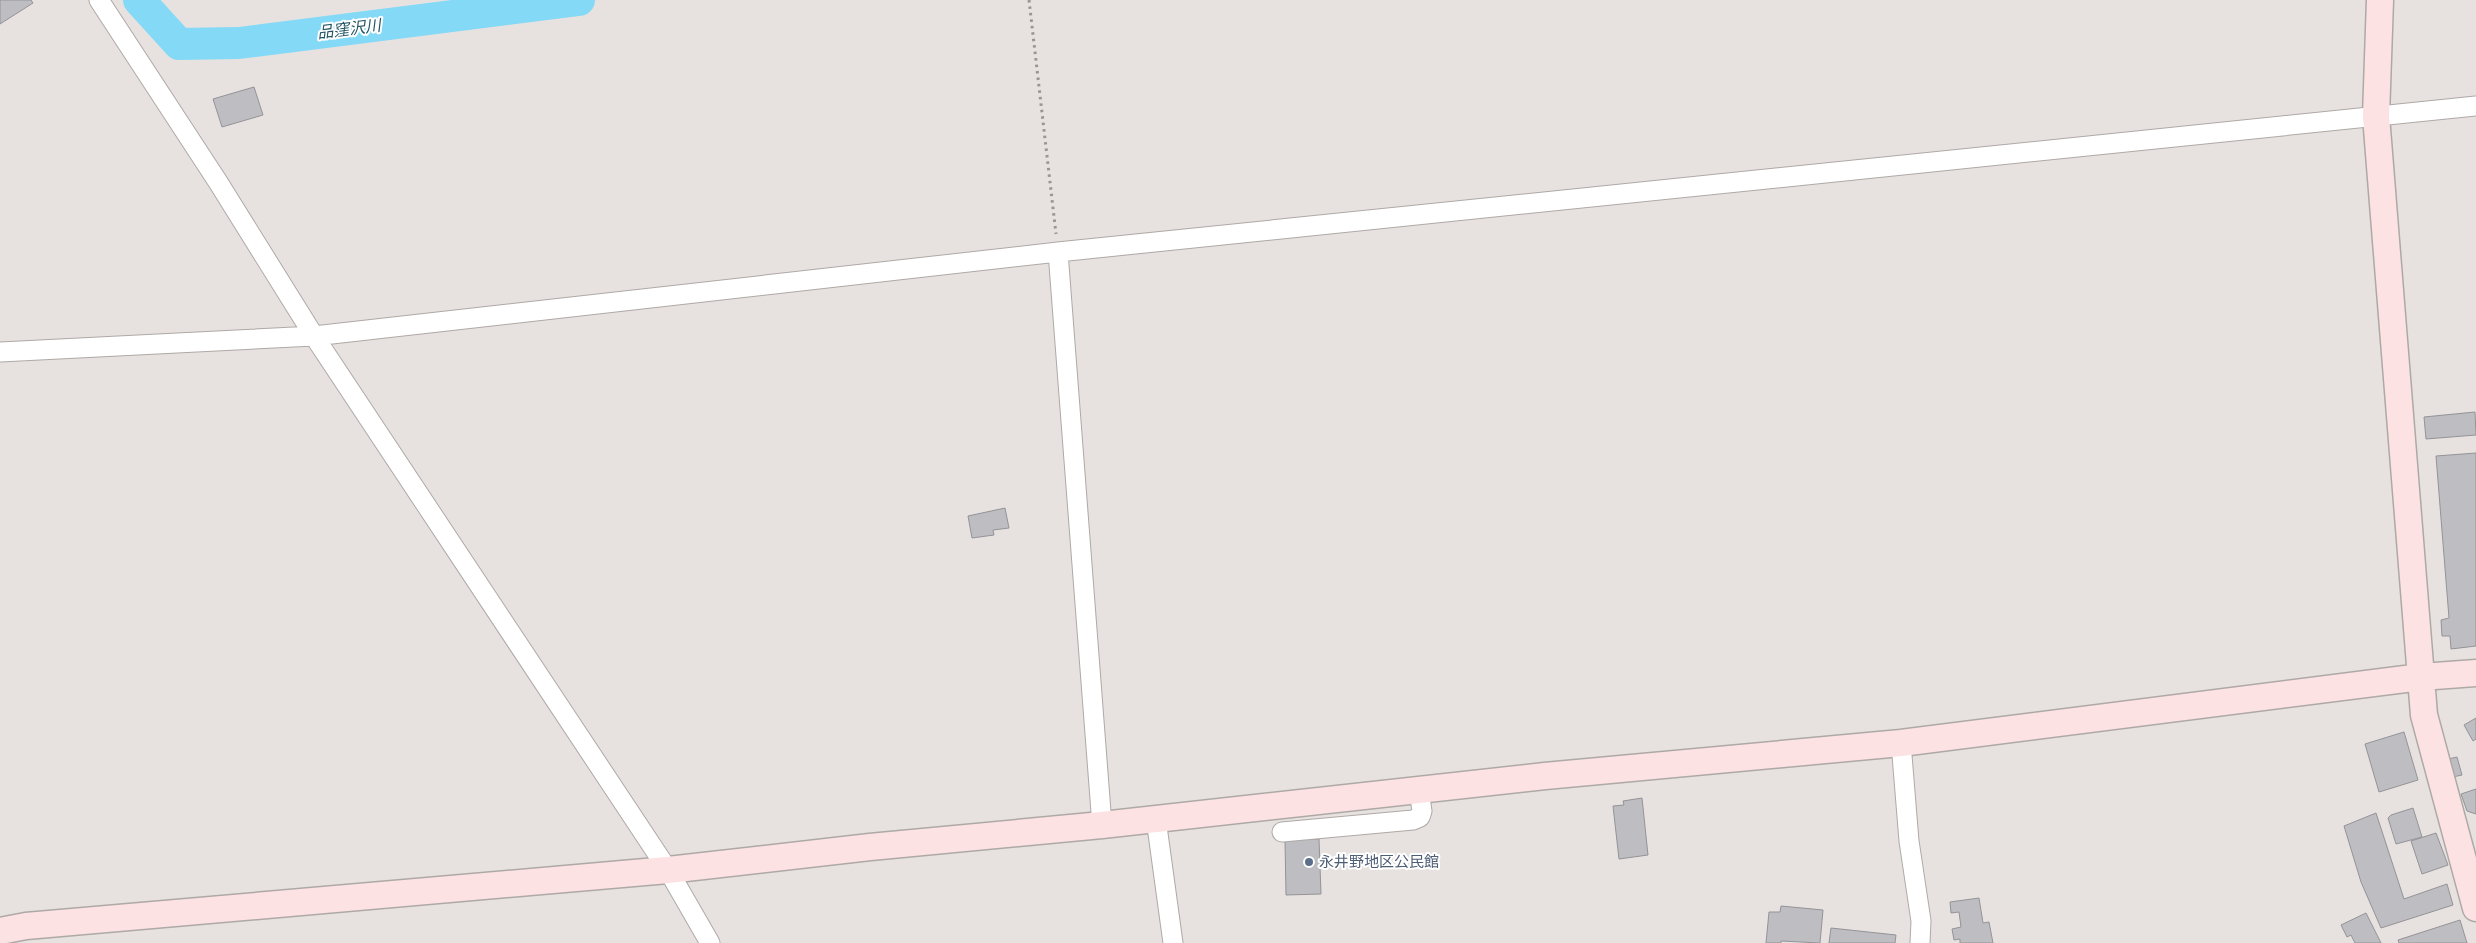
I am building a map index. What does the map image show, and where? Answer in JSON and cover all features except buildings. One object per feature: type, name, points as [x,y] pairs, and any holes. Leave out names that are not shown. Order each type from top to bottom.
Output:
[{"type":"street","points":[[99,0],[218,182],[314,336],[668,870],[710,943]]},
{"type":"street","points":[[2380,0],[2376,116],[2424,715],[2476,908]]},
{"type":"street","points":[[0,352],[314,336],[1058,252],[2476,106]]},
{"type":"street","points":[[1058,252],[1102,825]]},
{"type":"street","points":[[0,931],[46,924],[668,870],[1555,775],[1901,743],[2420,676],[2476,673]]},
{"type":"street","points":[[1901,743],[1908,841],[1921,921],[1920,943]]},
{"type":"street","points":[[1282,832],[1413,820],[1420,816],[1422,811],[1419,790]]},
{"type":"street","points":[[1156,819],[1174,943]]},
{"type":"path","points":[[1029,0],[1058,252]]},
{"type":"waterway","name":"品窪沢川","points":[[139,0],[179,44],[239,43],[579,0]]},
{"type":"place","name":"永井野地区公民館","points":[[1309,862]]}]
